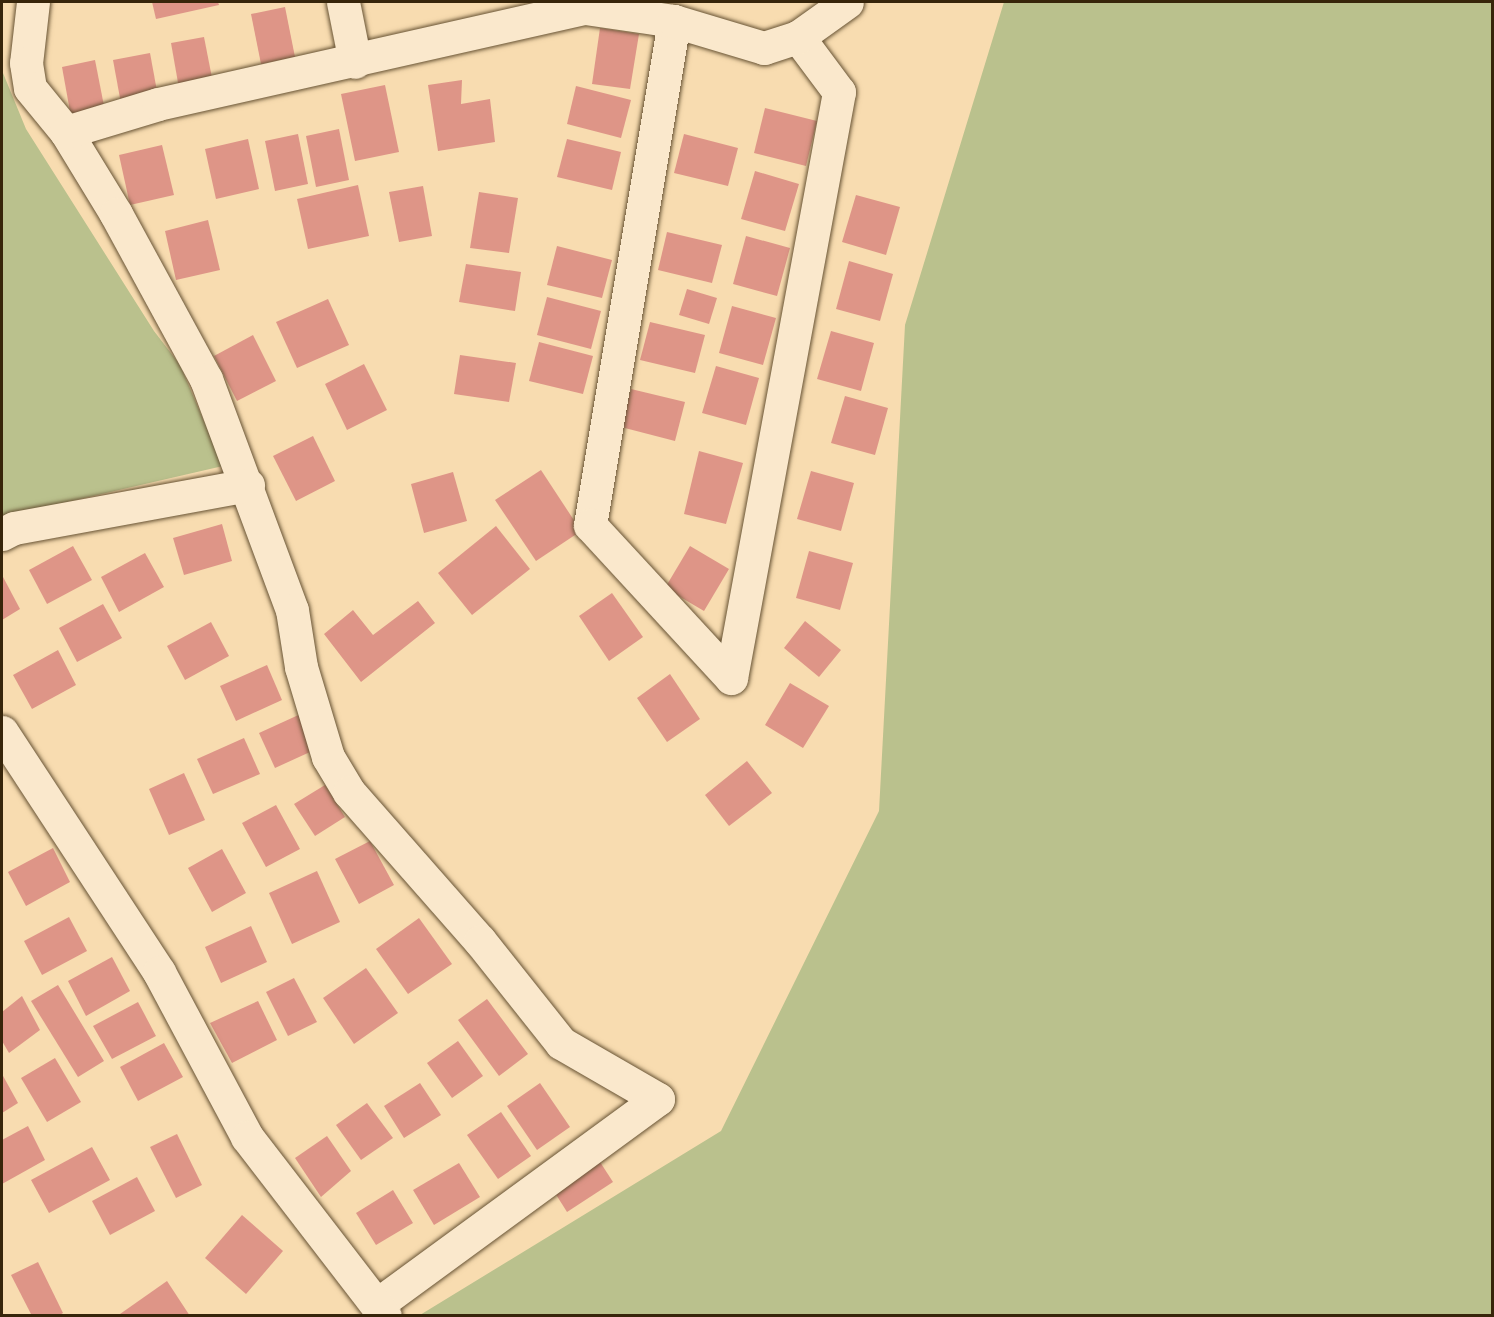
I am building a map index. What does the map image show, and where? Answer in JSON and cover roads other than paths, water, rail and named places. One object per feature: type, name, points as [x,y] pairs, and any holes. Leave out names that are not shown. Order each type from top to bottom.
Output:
[{"type":"street","points":[[2,732],[159,972],[247,1137],[381,1310],[658,1099],[561,1043],[480,941],[349,792],[328,757],[301,667],[291,610],[248,485],[206,379],[66,132],[30,88],[26,63],[33,2]]},
{"type":"street","points":[[343,2],[355,62]]},
{"type":"street","points":[[66,132],[158,105],[585,8],[674,21],[764,48],[798,38],[847,2]]},
{"type":"street","points":[[674,21],[590,525],[731,678],[839,92],[798,38]]},
{"type":"street","points":[[2,534],[14,528],[248,485]]}]
